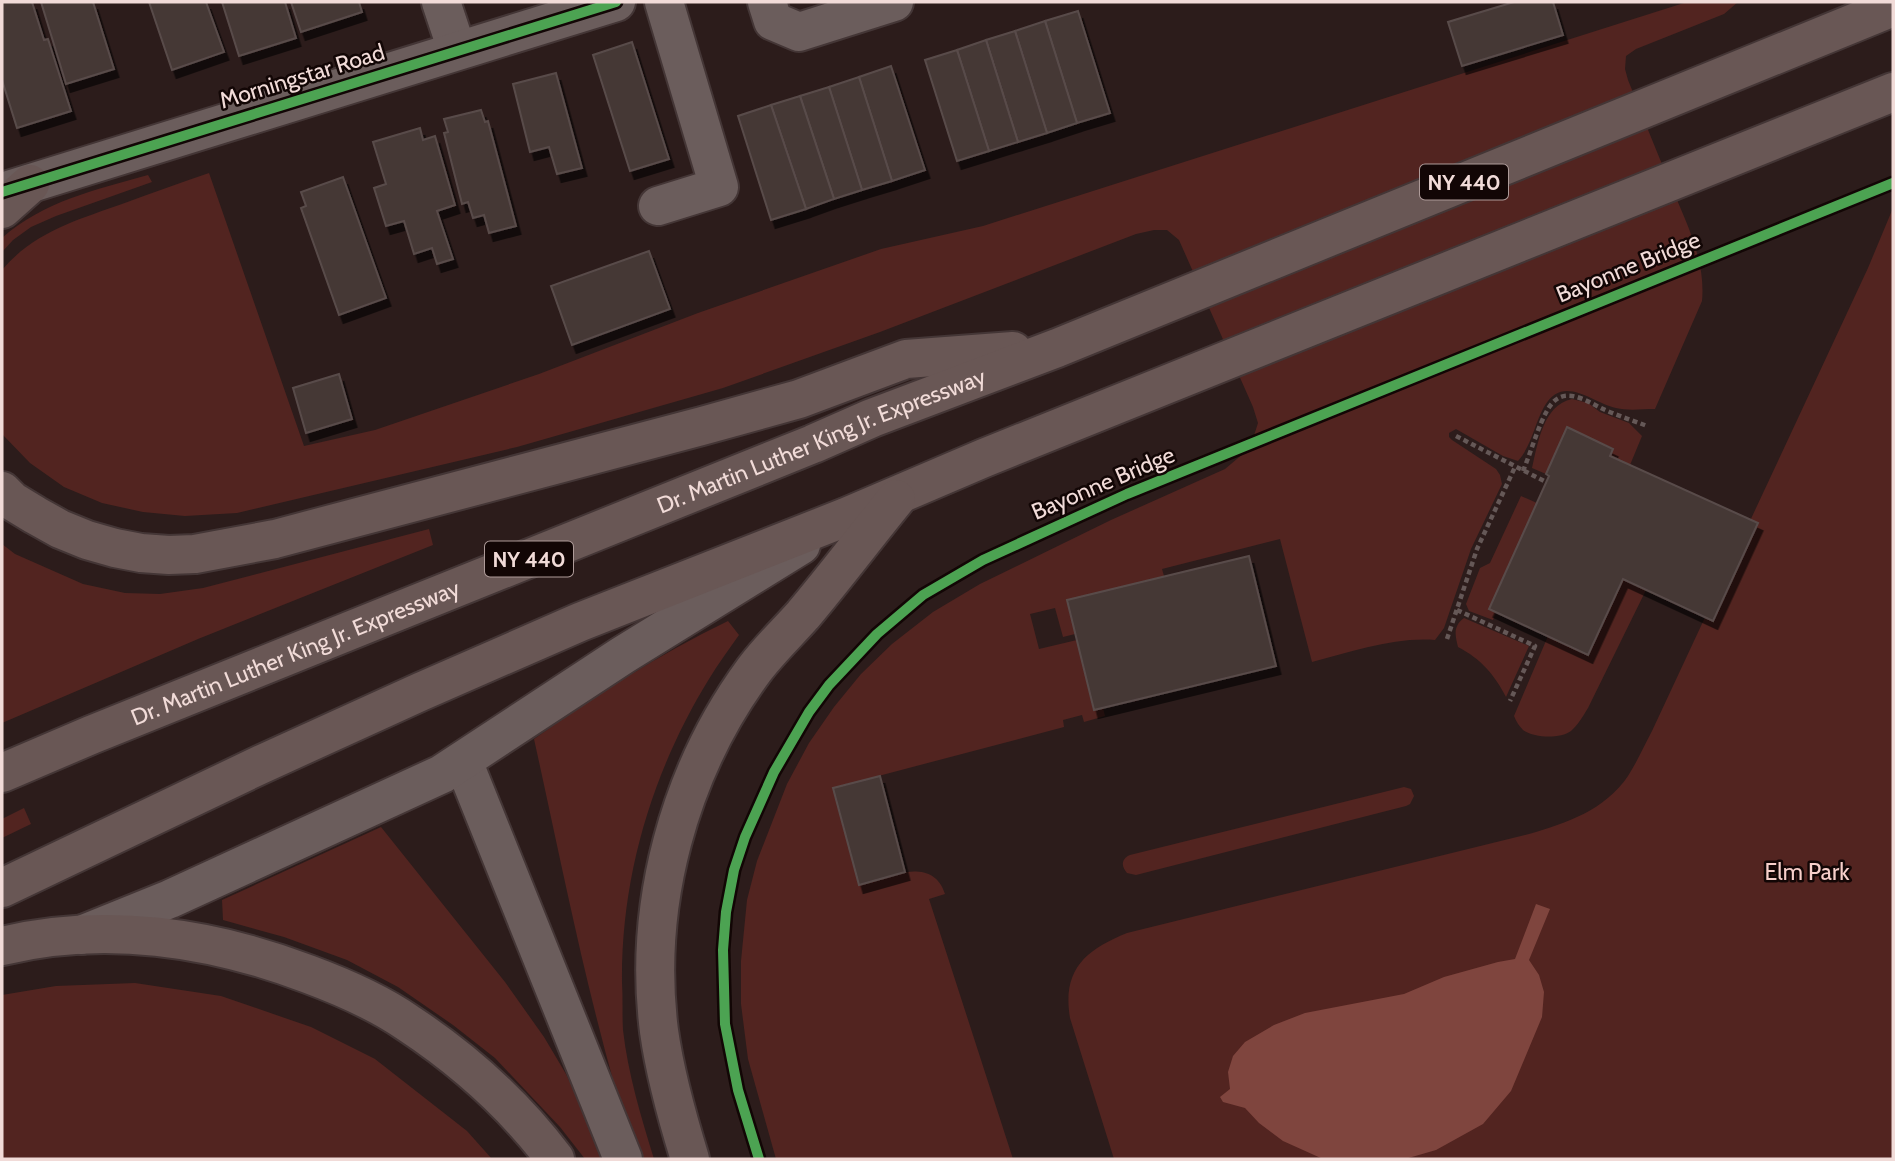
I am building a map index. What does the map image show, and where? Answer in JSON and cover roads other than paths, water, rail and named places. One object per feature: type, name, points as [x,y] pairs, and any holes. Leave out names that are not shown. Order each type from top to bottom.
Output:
[{"type":"highway","name":"NY 440","points":[[1057,348],[1893,7]]},
{"type":"highway","points":[[2,888],[262,764],[580,622],[846,517],[1089,415],[1893,92]]},
{"type":"highway","points":[[2,209],[16,188]]},
{"type":"highway","points":[[2,491],[12,501],[35,515],[87,540],[141,552],[195,554],[275,539],[702,426],[799,399],[906,359],[1057,348]]},
{"type":"highway","name":"Dr. Martin Luther King Jr. Expressway","points":[[2,773],[872,418],[1057,348]]},
{"type":"highway","points":[[690,1159],[675,1106],[659,1031],[656,992],[660,910],[674,831],[700,762],[741,689],[901,493]]},
{"type":"highway","points":[[2,946],[79,935],[149,936],[187,940],[258,957],[334,984],[371,1001],[440,1044],[501,1099],[555,1159]]},
{"type":"street","points":[[441,2],[457,50]]},
{"type":"street","name":"Morningstar Road","points":[[16,188],[616,2]]},
{"type":"street","points":[[658,206],[719,187],[664,2]]},
{"type":"street","points":[[767,2],[773,21],[799,32],[894,2]]},
{"type":"street","points":[[79,935],[182,894],[442,774],[623,655],[846,517]]},
{"type":"street","points":[[463,761],[623,1159]]},
{"type":"park label","name":"Elm Park","points":[[1807,872]]}]
